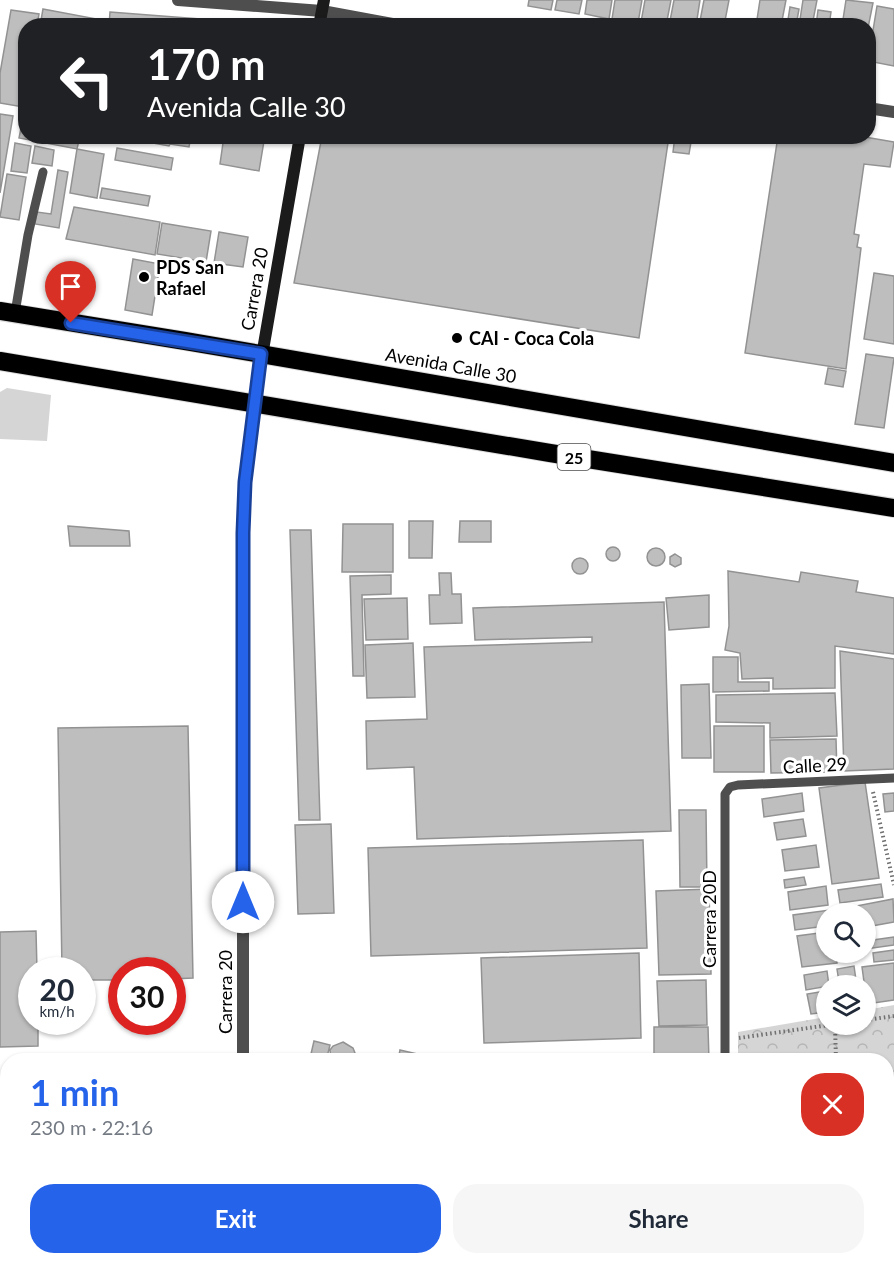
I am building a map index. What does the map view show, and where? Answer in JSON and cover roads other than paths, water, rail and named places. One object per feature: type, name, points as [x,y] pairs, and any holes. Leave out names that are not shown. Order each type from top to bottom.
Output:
[{"type":"highway","name":"Avenida Calle 30","points":[[8,312],[894,463]]},
{"type":"highway","name":"25","points":[[0,361],[894,508]]},
{"type":"street","points":[[178,0],[323,6],[371,18]]},
{"type":"street","points":[[876,109],[894,112]]},
{"type":"street","name":"Carrera 20","points":[[243,1053],[243,533],[245,482],[261,354],[299,144]]},
{"type":"lane","points":[[8,312],[43,172]]},
{"type":"lane","name":"Calle 29","points":[[738,785],[894,778]]},
{"type":"lane","name":"Carrera 20D","points":[[725,1053],[725,794],[730,787],[738,785]]},
{"type":"place","name":"PDS San Rafael","points":[[144,277]]},
{"type":"place","name":"CAI - Coca Cola","points":[[457,338]]}]
